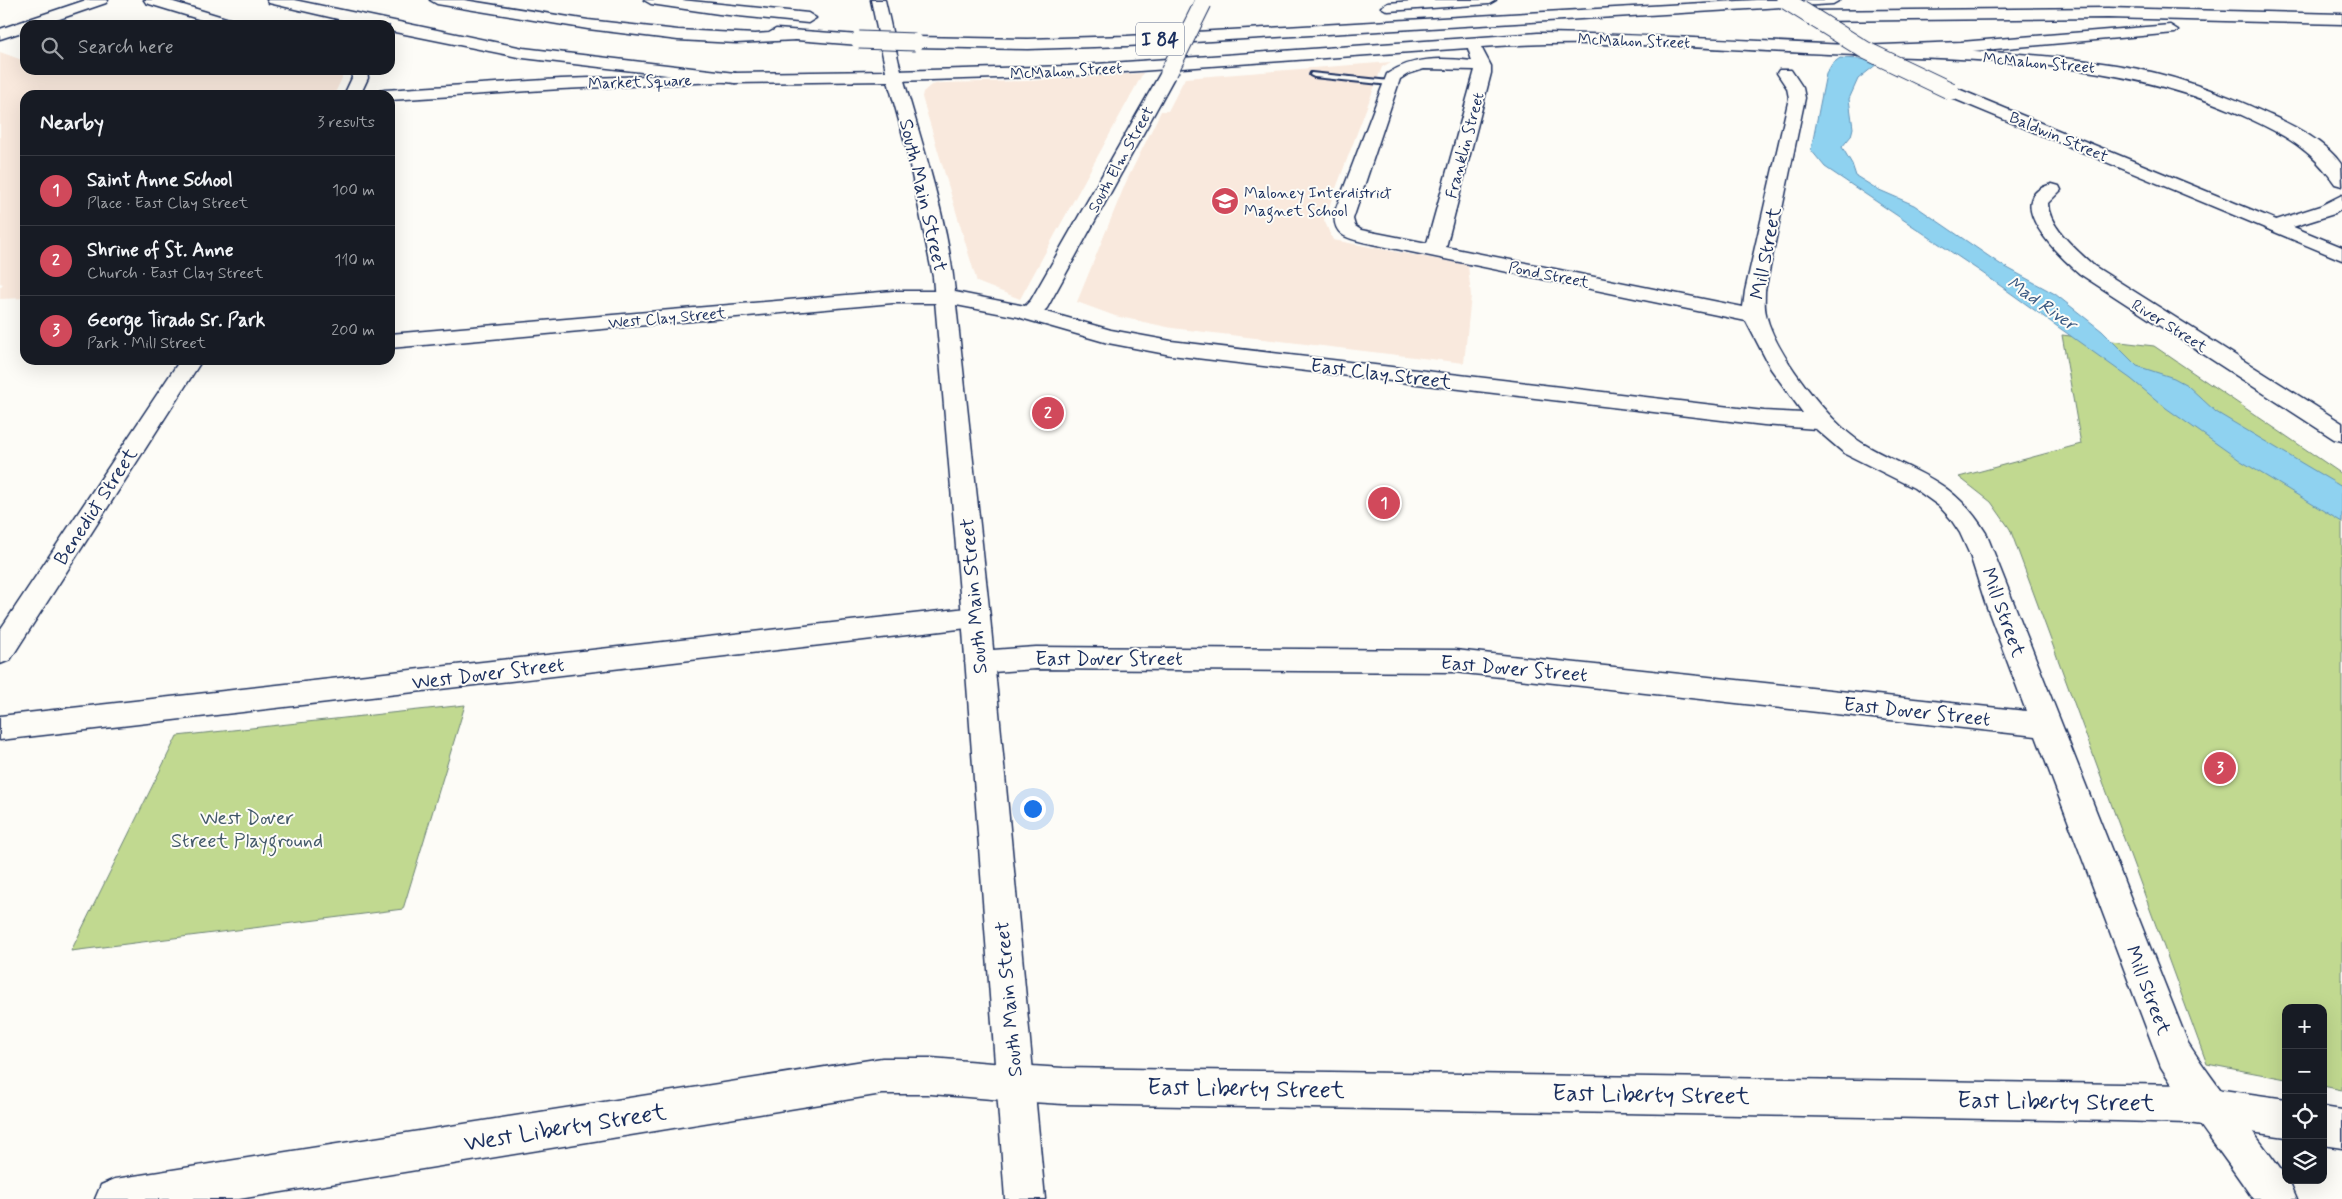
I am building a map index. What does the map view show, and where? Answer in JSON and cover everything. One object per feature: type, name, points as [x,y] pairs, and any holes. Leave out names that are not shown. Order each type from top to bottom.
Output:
[{"type":"main road","points":[[41,20],[101,0]]},
{"type":"main road","points":[[152,0],[218,20]]},
{"type":"main road","points":[[274,0],[362,20]]},
{"type":"main road","points":[[437,0],[574,23],[706,38],[741,40],[794,36]]},
{"type":"main road","points":[[651,0],[746,13],[822,19]]},
{"type":"main road","points":[[710,0],[746,13]]},
{"type":"main road","name":"South Main Street","points":[[878,0],[931,214],[945,297],[976,617],[1025,1199]]},
{"type":"main road","points":[[1368,8],[1489,0]]},
{"type":"main road","name":"Baldwin Street","points":[[1785,0],[1842,37],[1951,91],[2342,254]]},
{"type":"main road","name":"I 84","points":[[567,6],[690,25],[794,36],[1000,44],[1109,41],[1833,0]]},
{"type":"main road","name":"South Elm Street","points":[[1030,313],[1047,294],[1132,136],[1169,72],[1204,2]]},
{"type":"main road","points":[[1517,18],[1594,23],[1839,15],[2063,12],[2204,14],[2342,19]]},
{"type":"main road","name":"I 84","points":[[1180,20],[1210,18]]},
{"type":"main road","points":[[871,22],[902,24]]},
{"type":"main road","points":[[0,34],[20,27]]},
{"type":"main road","points":[[395,27],[515,52],[734,78]]},
{"type":"main road","points":[[1858,51],[1961,47],[2171,30],[2342,28]]},
{"type":"main road","name":"McMahon Street","points":[[896,76],[1068,71],[1471,42],[1581,38],[2068,63],[2117,70],[2171,83],[2229,102],[2278,125],[2316,149],[2332,164],[2342,180]]},
{"type":"main road","name":"Franklin Street","points":[[1435,251],[1482,79],[1482,66],[1471,42]]},
{"type":"main road","points":[[1390,83],[1398,72],[1418,66],[1482,66]]},
{"type":"main road","name":"Mill Street","points":[[1785,73],[1795,88],[1797,98],[1755,291],[1755,316],[1761,332],[1806,402],[1838,438],[1853,448],[1904,471],[1929,486],[1950,502],[1967,522],[1981,548],[1999,602],[2046,726],[2174,1054],[2194,1086],[2257,1167],[2278,1199]]},
{"type":"main road","points":[[354,90],[360,75]]},
{"type":"main road","name":"Market Square","points":[[395,94],[552,85],[734,78],[896,76]]},
{"type":"main road","name":"Pond Street","points":[[1390,83],[1345,211],[1343,218],[1345,227],[1357,234],[1435,251],[1755,316]]},
{"type":"main road","name":"River Street","points":[[2052,190],[2039,201],[2038,211],[2067,251],[2087,270],[2342,434]]},
{"type":"main road","points":[[2277,226],[2327,210],[2342,201]]},
{"type":"main road","name":"West Clay Street","points":[[395,341],[893,297],[945,297]]},
{"type":"main road","name":"East Clay Street","points":[[945,297],[981,302],[1030,313],[1108,336],[1171,348],[1764,418],[1822,422]]},
{"type":"main road","name":"Benedict Street","points":[[0,653],[188,365]]},
{"type":"main road","name":"West Dover Street","points":[[0,728],[976,617]]},
{"type":"main road","name":"East Dover Street","points":[[979,662],[1036,658],[1455,661],[2046,726]]},
{"type":"main road","name":"West Liberty Street","points":[[115,1199],[872,1078],[931,1076],[1016,1082]]},
{"type":"main road","name":"East Liberty Street","points":[[1016,1082],[1063,1086],[2117,1102],[2210,1107],[2282,1117]]},
{"type":"main road","points":[[2327,1127],[2342,1129]]},
{"type":"lane","points":[[1314,76],[1390,83]]},
{"type":"shaded area","points":[[0,52],[20,59],[20,75],[342,75],[336,90],[20,90],[20,298],[0,299],[0,287],[3,284],[0,283]]},
{"type":"shaded area","name":"Maloney Interdistrict Magnet School","points":[[1391,62],[1382,67],[1324,220],[1333,240],[1468,265],[1471,296],[1464,363],[1172,328],[1115,316],[1077,302],[1126,182],[1161,111],[1168,111],[1185,78]]},
{"type":"shaded area","points":[[1143,73],[1020,299],[977,282],[922,97],[923,92],[931,85],[941,83],[1028,81]]},
{"type":"green space","points":[[2062,335],[2154,346],[2342,474],[2342,1090],[2327,1087],[2327,1004],[2282,1004],[2282,1078],[2207,1064],[2010,529],[1991,502],[1959,477],[2081,444]]},
{"type":"green space","name":"West Dover Street Playground","points":[[465,705],[403,909],[71,951],[177,736]]},
{"type":"water","name":"Mad River","points":[[1840,58],[1882,60],[1858,79],[1849,99],[1853,128],[1851,136],[1842,147],[1852,164],[1856,176],[1877,189],[1914,205],[2000,264],[2055,294],[2102,331],[2137,366],[2174,378],[2187,385],[2216,412],[2342,487],[2342,522],[2241,461],[2166,408],[2131,379],[1981,272],[1825,167],[1811,150],[1826,74],[1832,64]]},
{"type":"place","name":"Maloney Interdistrict Magnet School","points":[[1225,201]]},
{"type":"place","name":"Shrine of St. Anne","points":[[1048,413]]},
{"type":"place","name":"Saint Anne School","points":[[1384,503]]},
{"type":"place","name":"George Tirado Sr. Park","points":[[2220,768]]}]
